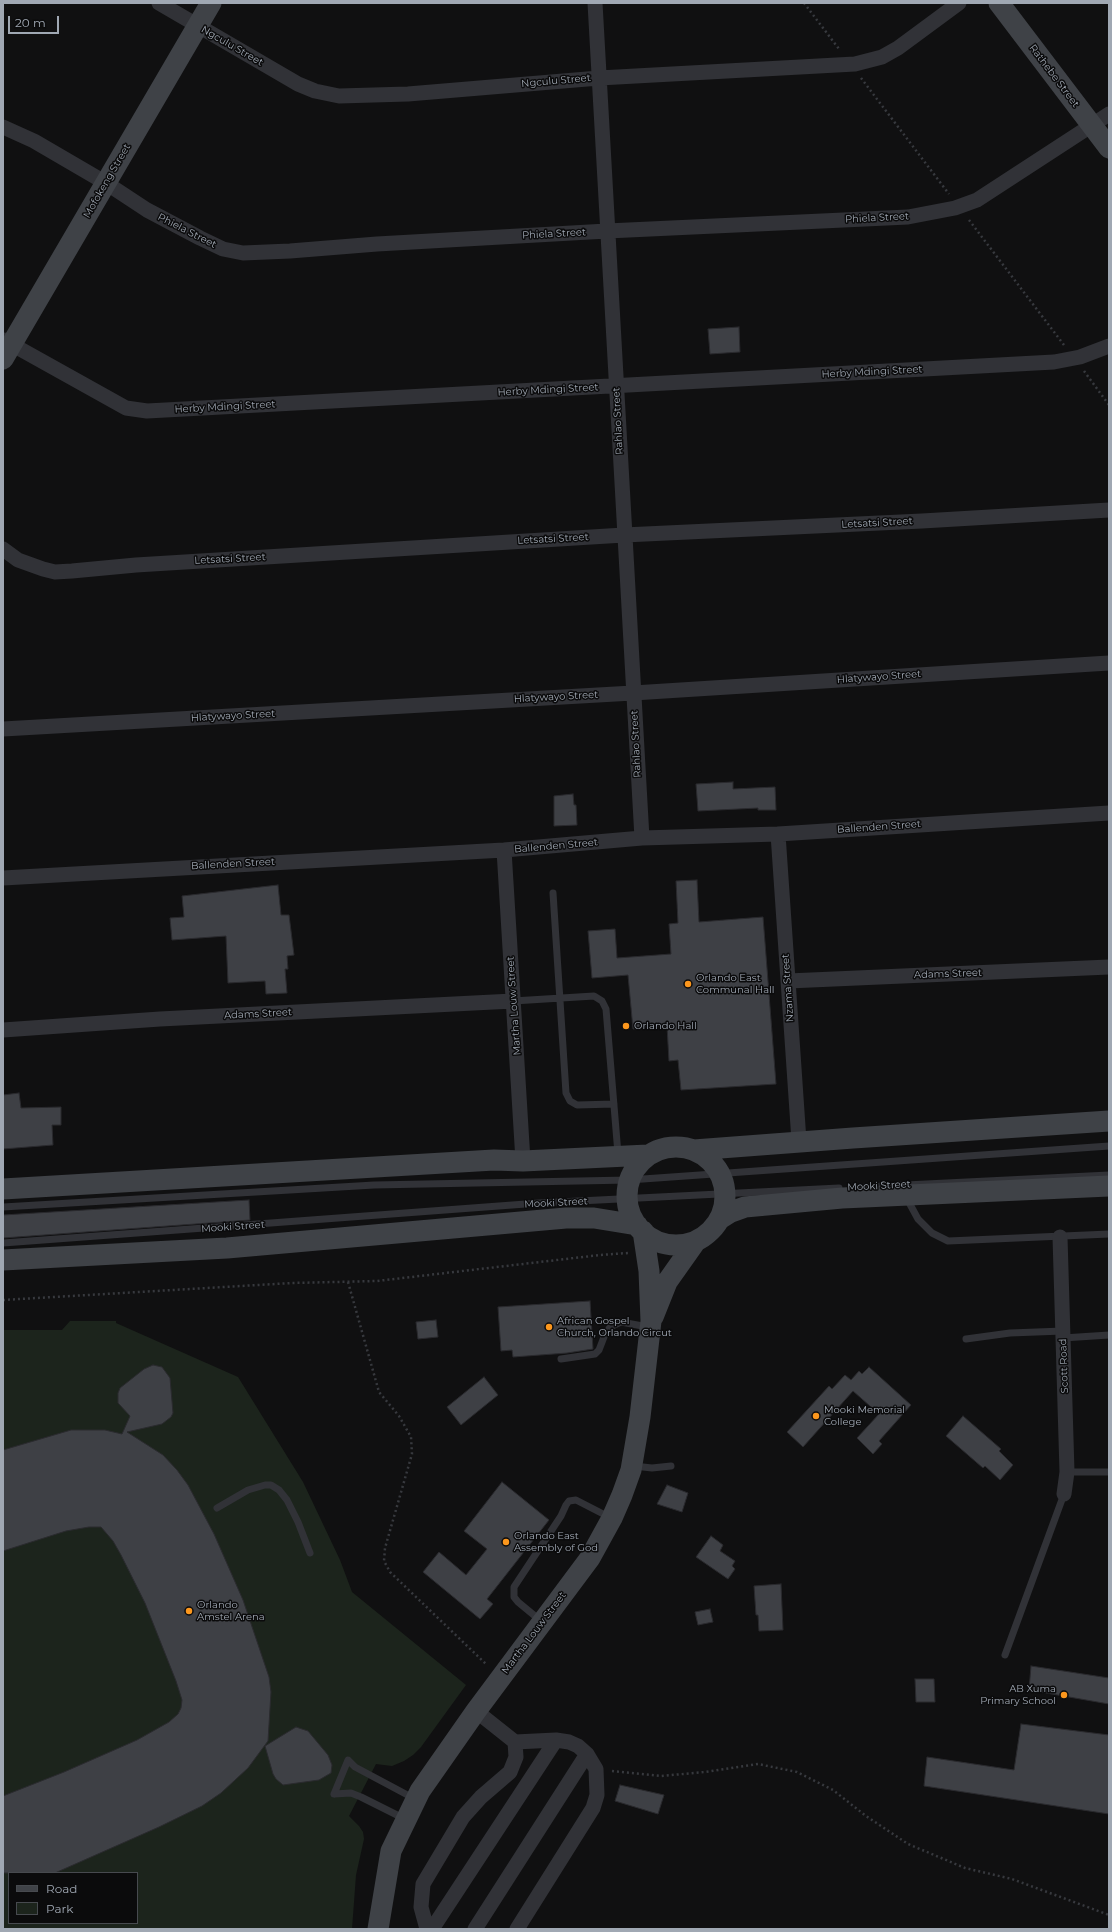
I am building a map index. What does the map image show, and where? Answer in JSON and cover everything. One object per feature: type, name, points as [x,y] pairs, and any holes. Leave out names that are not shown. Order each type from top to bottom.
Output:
[{"type":"main road","name":"Mofokeng Street","points":[[6,348],[106,183],[211,3]]},
{"type":"main road","name":"Rathebe Street","points":[[999,3],[1109,148]]},
{"type":"main road","points":[[3,1189],[486,1160],[523,1161],[648,1155],[679,1147],[694,1150],[800,1141],[1109,1121]]},
{"type":"main road","points":[[640,1228],[654,1240],[668,1244],[682,1245],[696,1241],[710,1231],[720,1219],[724,1207],[725,1195],[720,1174],[714,1164],[694,1150]]},
{"type":"main road","points":[[628,1190],[637,1166],[648,1155]]},
{"type":"main road","name":"Mooki Street","points":[[720,1219],[731,1212],[745,1207],[842,1198],[1109,1186]]},
{"type":"main road","name":"Martha Louw Street","points":[[378,1929],[390,1851],[405,1819],[416,1799],[476,1711],[590,1558],[612,1518],[632,1466],[640,1417],[651,1324],[646,1255],[640,1228],[630,1213],[628,1190]]},
{"type":"main road","name":"Mooki Street","points":[[3,1260],[227,1248],[566,1218],[594,1218],[640,1228]]},
{"type":"main road","name":"Martha Louw Street","points":[[651,1324],[668,1282],[696,1241]]},
{"type":"street","name":"Ngculu Street","points":[[159,3],[298,84],[315,91],[339,96],[408,94],[599,78],[832,67],[869,62],[898,48],[958,3]]},
{"type":"street","name":"Rahlao Street","points":[[595,3],[642,838]]},
{"type":"street","name":"Phiela Street","points":[[3,127],[34,141],[106,183],[147,210],[200,238],[223,249],[243,252],[290,251],[377,244],[608,230],[908,217],[934,213],[956,208],[977,200],[1109,114]]},
{"type":"street","name":"Herby Mdingi Street","points":[[6,348],[126,408],[147,411],[1054,362],[1080,357],[1109,346]]},
{"type":"street","name":"Letsatsi Street","points":[[3,549],[18,560],[55,572],[136,565],[624,535],[922,521],[1109,510]]},
{"type":"street","name":"Hlatywayo Street","points":[[3,729],[634,693],[1109,663]]},
{"type":"street","name":"Ballenden Street","points":[[3,878],[504,850],[642,838],[778,834],[1109,813]]},
{"type":"street","name":"Nzama Street","points":[[778,834],[800,1141]]},
{"type":"street","name":"Martha Louw Street","points":[[504,850],[512,1001],[517,1040],[523,1161]]},
{"type":"street","name":"Adams Street","points":[[788,981],[1109,967]]},
{"type":"street","name":"Adams Street","points":[[3,1030],[160,1019],[512,1001]]},
{"type":"street","name":"Scott Road","points":[[1060,1237],[1067,1472],[1064,1494]]},
{"type":"street","points":[[476,1711],[515,1742],[556,1740],[574,1744],[586,1754],[596,1769],[597,1795],[593,1808],[516,1929]]},
{"type":"street","points":[[432,1929],[556,1740]]},
{"type":"street","points":[[427,1929],[421,1907],[423,1884],[463,1817],[480,1797],[510,1772],[516,1757],[515,1742]]},
{"type":"street","points":[[475,1929],[586,1754]]},
{"type":"lane","points":[[553,893],[566,1093],[570,1101],[577,1106],[614,1104]]},
{"type":"lane","points":[[512,1001],[594,996],[602,1000],[606,1009],[618,1156]]},
{"type":"lane","name":"Mooki Street","points":[[3,1243],[539,1203],[628,1190],[720,1174],[1109,1146]]},
{"type":"lane","name":"Mooki Street","points":[[858,1187],[1109,1175]]},
{"type":"lane","name":"Mooki Street","points":[[3,1207],[374,1185],[628,1190],[725,1195],[850,1187]]},
{"type":"lane","points":[[906,1196],[918,1219],[932,1233],[948,1240],[1109,1234]]},
{"type":"lane","points":[[561,1358],[595,1354],[599,1350],[610,1327],[621,1322],[651,1324]]},
{"type":"lane","points":[[966,1339],[1010,1333],[1109,1335]]},
{"type":"lane","points":[[632,1466],[652,1468],[671,1466]]},
{"type":"lane","points":[[1067,1472],[1109,1472]]},
{"type":"lane","points":[[217,1508],[248,1490],[265,1484],[272,1485],[279,1490],[287,1500],[298,1522],[310,1553]]},
{"type":"lane","points":[[1005,1655],[1064,1494]]},
{"type":"lane","points":[[543,1622],[518,1602],[514,1597],[514,1587],[561,1516],[566,1505],[569,1501],[576,1500],[612,1518]]},
{"type":"lane","points":[[405,1819],[361,1797],[351,1794],[334,1794],[348,1760],[355,1767],[416,1799]]},
{"type":"path","points":[[3,1300],[292,1283],[377,1281],[600,1255],[633,1253],[646,1255]]},
{"type":"path","points":[[348,1282],[379,1392],[399,1416],[411,1437],[412,1454],[385,1548],[384,1561],[390,1572],[501,1678]]},
{"type":"path","points":[[596,1769],[660,1776],[705,1772],[758,1764],[797,1772],[833,1790],[866,1816],[908,1844],[965,1868],[1012,1879],[1109,1915]]},
{"type":"green space","name":"Orlando Amstel Arena","points":[[70,1321],[116,1321],[116,1323],[238,1377],[303,1482],[340,1560],[352,1592],[466,1685],[421,1747],[413,1755],[392,1766],[376,1764],[349,1816],[363,1832],[364,1839],[356,1875],[352,1929],[3,1929],[3,1330],[62,1330]]},
{"type":"building","points":[[739,327],[740,352],[710,354],[708,329]]},
{"type":"building","points":[[733,782],[733,789],[775,787],[776,810],[758,810],[758,808],[698,811],[696,784]]},
{"type":"building","points":[[573,794],[574,805],[576,805],[577,825],[554,826],[554,796]]},
{"type":"building","points":[[697,880],[699,922],[763,917],[776,1084],[681,1090],[678,1060],[669,1061],[667,1026],[633,1029],[628,975],[592,978],[588,931],[615,929],[617,958],[671,954],[669,924],[678,923],[676,881]]},
{"type":"building","points":[[278,885],[281,915],[289,915],[294,955],[287,956],[288,969],[285,969],[287,993],[266,994],[265,981],[228,983],[226,936],[172,940],[170,918],[184,917],[182,896]]},
{"type":"building","points":[[19,1093],[21,1108],[61,1107],[61,1125],[52,1125],[53,1145],[3,1149],[3,1095]]},
{"type":"building","points":[[249,1200],[250,1220],[3,1238],[3,1215]]},
{"type":"building","points":[[590,1301],[593,1349],[567,1353],[513,1357],[512,1350],[501,1351],[498,1307]]},
{"type":"building","points":[[436,1320],[438,1337],[418,1339],[416,1322]]},
{"type":"building","points":[[153,1365],[162,1367],[170,1378],[173,1413],[171,1417],[162,1424],[127,1432],[163,1455],[177,1470],[188,1485],[214,1534],[243,1600],[269,1677],[271,1692],[268,1741],[248,1768],[221,1793],[202,1806],[159,1827],[57,1872],[3,1873],[3,1796],[64,1772],[137,1740],[169,1722],[178,1714],[181,1708],[182,1700],[176,1681],[145,1603],[113,1541],[101,1527],[89,1527],[66,1531],[3,1551],[3,1450],[71,1430],[105,1430],[122,1434],[130,1416],[118,1403],[118,1393],[120,1388],[144,1369]]},
{"type":"building","points":[[869,1367],[911,1405],[879,1441],[882,1444],[873,1454],[857,1438],[879,1414],[853,1391],[803,1447],[787,1432],[829,1386],[832,1389],[845,1375],[851,1380],[859,1371],[862,1374]]},
{"type":"building","points":[[484,1377],[498,1395],[461,1425],[447,1407]]},
{"type":"building","points":[[963,1416],[1001,1449],[999,1451],[1013,1465],[1000,1480],[985,1466],[983,1468],[946,1436]]},
{"type":"building","points":[[502,1482],[549,1520],[487,1599],[493,1604],[480,1619],[423,1572],[439,1552],[466,1575],[487,1549],[464,1531]]},
{"type":"building","points":[[667,1485],[688,1493],[682,1512],[657,1504]]},
{"type":"building","points":[[711,1536],[723,1545],[720,1551],[735,1561],[732,1566],[735,1569],[728,1579],[696,1557]]},
{"type":"building","points":[[781,1584],[783,1630],[759,1631],[758,1615],[756,1615],[754,1586]]},
{"type":"building","points":[[710,1609],[713,1622],[698,1625],[695,1612]]},
{"type":"building","points":[[1031,1666],[1109,1678],[1109,1704],[1029,1690]]},
{"type":"building","points":[[915,1679],[934,1679],[935,1702],[916,1702]]},
{"type":"building","points":[[1021,1724],[1109,1735],[1109,1814],[924,1786],[927,1757],[1014,1770]]},
{"type":"building","points":[[296,1727],[308,1731],[328,1755],[332,1765],[331,1773],[319,1780],[283,1785],[273,1774],[265,1746]]},
{"type":"building","points":[[620,1785],[664,1795],[658,1814],[615,1801]]},
{"type":"place","name":"Orlando East Communal Hall","points":[[688,984]]},
{"type":"place","name":"Orlando Hall","points":[[626,1026]]},
{"type":"place","name":"African Gospel Church, Orlando Circut","points":[[549,1327]]},
{"type":"place","name":"Mooki Memorial College","points":[[816,1416]]},
{"type":"place","name":"Orlando East Assembly of God","points":[[506,1542]]},
{"type":"place","name":"Orlando Amstel Arena","points":[[189,1611]]},
{"type":"place","name":"AB Xuma Primary School","points":[[1064,1695]]}]
